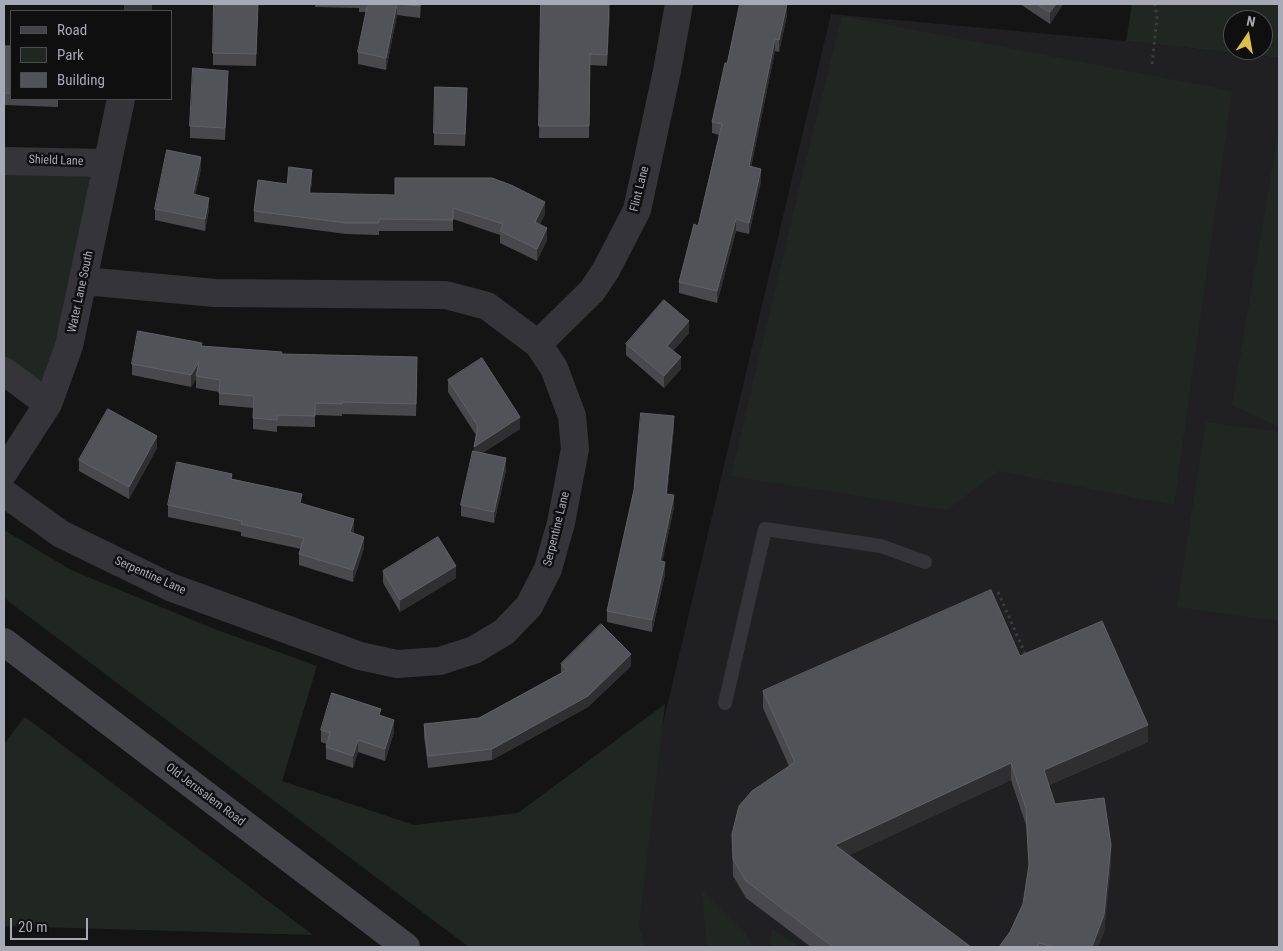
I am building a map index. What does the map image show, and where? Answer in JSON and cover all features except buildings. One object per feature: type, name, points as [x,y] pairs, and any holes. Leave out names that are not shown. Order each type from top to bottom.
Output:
[{"type":"main road","name":"Old Jerusalem Road","points":[[4,642],[406,947]]},
{"type":"street","name":"Flint Lane","points":[[538,344],[592,291],[606,270],[637,210],[667,71],[679,4]]},
{"type":"street","name":"Water Lane South","points":[[4,472],[48,404],[69,346],[121,100]]},
{"type":"street","name":"Shield Lane","points":[[4,161],[107,163]]},
{"type":"street","name":"Serpentine Lane","points":[[4,493],[61,534],[170,587],[360,656],[398,664],[440,661],[474,650],[504,632],[530,606],[548,569],[561,523],[575,449],[572,416],[554,368],[538,344],[487,306],[446,296],[215,293],[84,281]]},
{"type":"street","points":[[4,371],[48,404]]},
{"type":"lane","points":[[725,703],[765,529],[881,546],[925,562]]},
{"type":"path","points":[[1152,64],[1157,18],[1155,4]]},
{"type":"path","points":[[998,592],[1027,659],[1036,655]]},
{"type":"shaded area","points":[[831,14],[1223,52],[1223,60],[1273,60],[1273,57],[1279,58],[1279,947],[610,947]]},
{"type":"green space","points":[[1132,4],[1279,4],[1279,58],[1273,57],[1273,10],[1223,10],[1223,52],[1126,41]]},
{"type":"green space","points":[[842,16],[1232,91],[1174,505],[998,471],[947,510],[731,476]]},
{"type":"green space","points":[[1279,128],[1279,427],[1232,405]]},
{"type":"green space","points":[[4,166],[105,166],[48,399],[4,367]]},
{"type":"green space","points":[[1206,422],[1279,432],[1279,621],[1177,607]]},
{"type":"green space","points":[[4,530],[71,570],[212,628],[317,666],[282,781],[414,825],[518,813],[665,704],[639,926],[645,947],[469,947],[4,598]]},
{"type":"green space","points":[[25,717],[313,935],[4,926],[4,744]]},
{"type":"green space","points":[[702,890],[744,932],[753,947],[708,947]]},
{"type":"green space","points":[[772,929],[799,947],[773,947],[770,942]]}]
